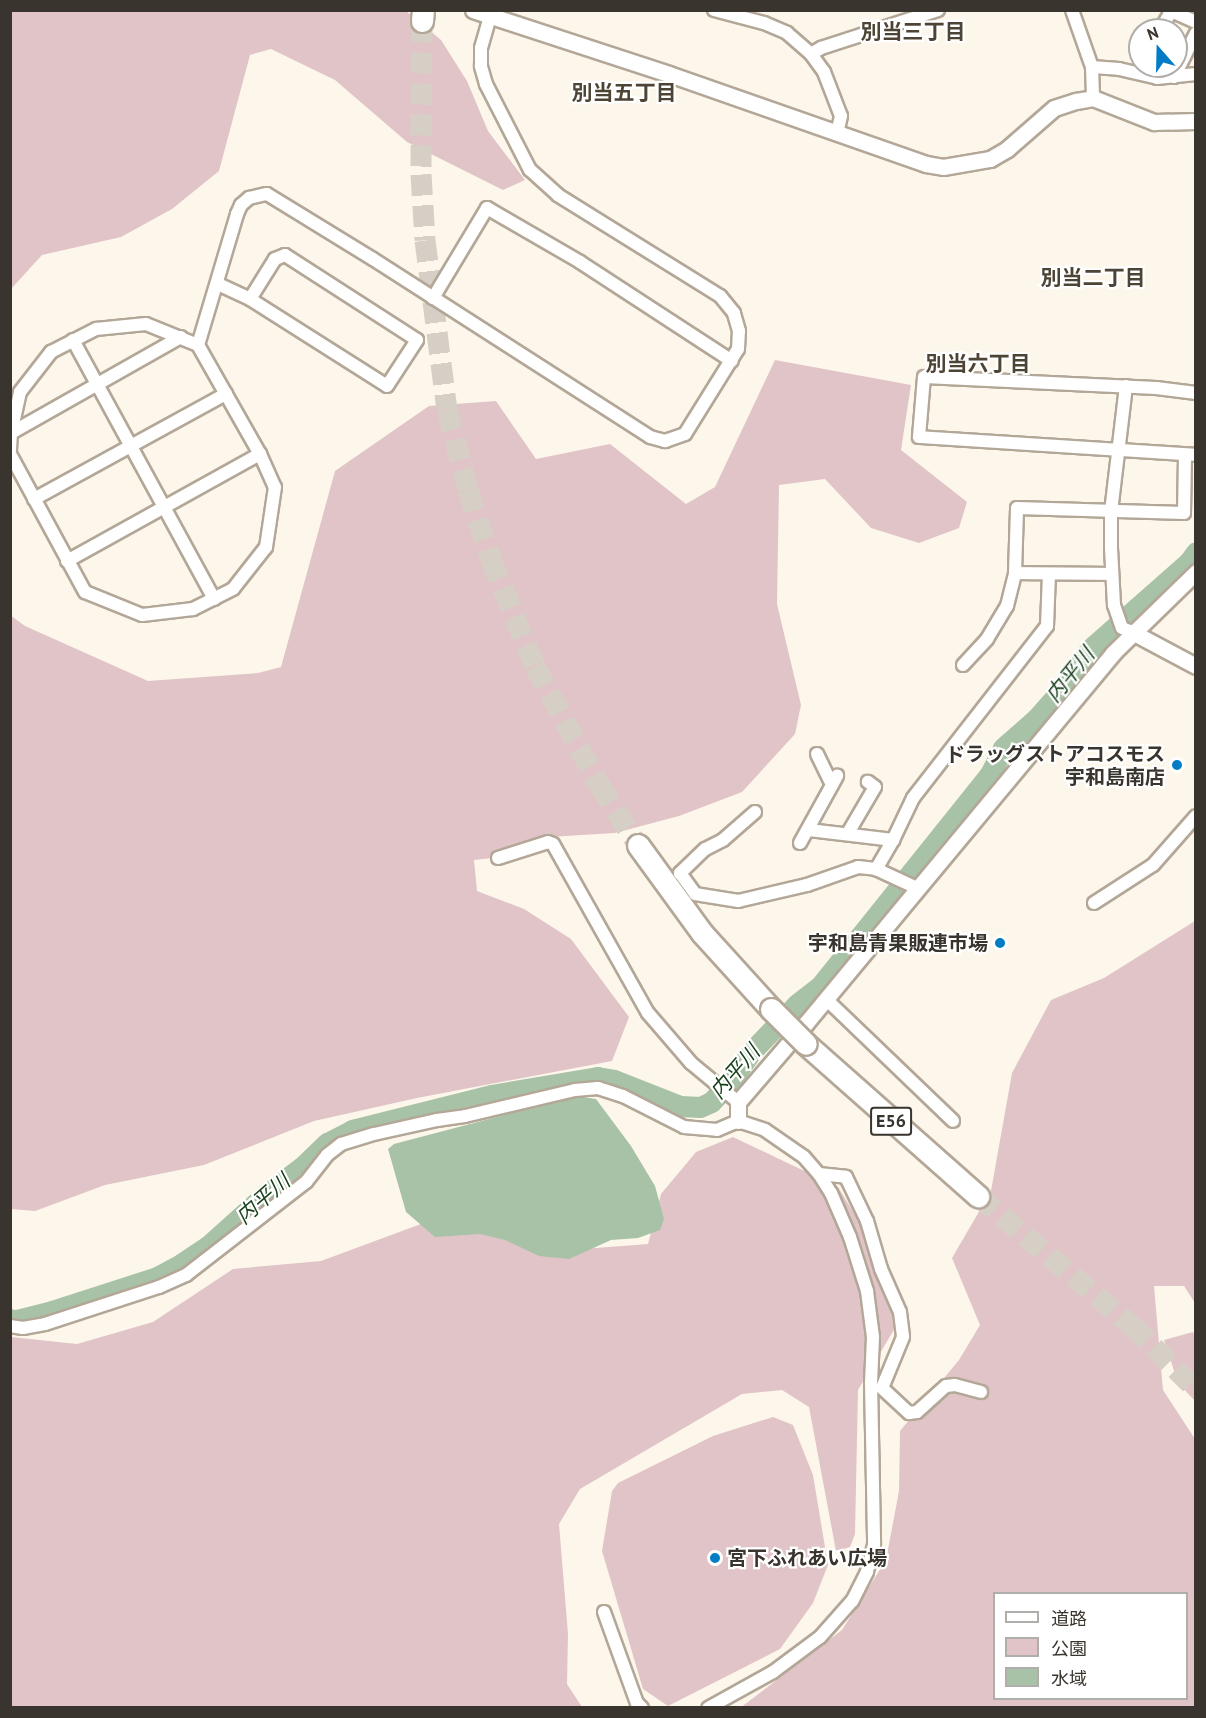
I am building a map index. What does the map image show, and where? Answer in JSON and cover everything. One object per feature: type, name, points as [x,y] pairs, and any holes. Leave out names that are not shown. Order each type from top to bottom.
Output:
[{"type":"highway","name":"E56","points":[[638,845],[702,933],[771,1009],[806,1044],[978,1196]]},
{"type":"street","points":[[473,10],[943,168],[990,159],[1007,149],[1054,108],[1093,98],[1154,122],[1196,121]]},
{"type":"street","points":[[714,10],[779,30],[811,54],[824,72],[841,116],[837,133]]},
{"type":"street","points":[[811,54],[821,48],[938,10]]},
{"type":"street","points":[[1072,10],[1092,67],[1093,98]]},
{"type":"street","points":[[1171,11],[1196,22]]},
{"type":"street","points":[[198,345],[241,205],[249,198],[267,194],[656,440],[677,439],[685,434],[738,349],[739,331],[734,313],[720,296],[558,195],[530,170],[483,75],[481,48],[490,16]]},
{"type":"street","points":[[1188,49],[1196,33]]},
{"type":"street","points":[[1092,67],[1128,68]]},
{"type":"street","points":[[433,298],[487,208],[580,262],[732,362]]},
{"type":"street","points":[[218,284],[250,299],[387,386],[417,340],[285,255],[275,259],[250,299]]},
{"type":"street","points":[[146,324],[181,338],[198,345],[260,454],[275,487],[266,547],[233,589],[193,609],[142,615],[85,592],[10,452],[11,433],[20,392],[51,352],[96,329],[146,324]]},
{"type":"street","points":[[11,433],[181,338]]},
{"type":"street","points":[[73,340],[214,599]]},
{"type":"street","points":[[963,664],[987,639],[1007,606],[1015,573],[1017,508],[1184,513],[1190,455],[919,437],[924,377],[1125,386],[1196,393]]},
{"type":"street","points":[[1125,386],[1111,512],[1112,574],[1116,612],[1127,630],[1196,666]]},
{"type":"street","points":[[34,499],[226,394]]},
{"type":"street","points":[[68,561],[260,454]]},
{"type":"street","points":[[734,1099],[826,999],[912,885],[1127,630],[1196,572]]},
{"type":"street","points":[[1015,573],[1112,574]]},
{"type":"street","points":[[882,872],[893,840],[913,798],[1047,626],[1049,574]]},
{"type":"street","points":[[800,843],[834,780],[817,754]]},
{"type":"street","points":[[848,833],[874,787],[867,782]]},
{"type":"street","points":[[755,812],[723,840],[705,849],[680,873],[695,894],[738,901],[807,885],[858,867],[882,872],[912,885]]},
{"type":"street","points":[[1094,903],[1153,865],[1196,816]]},
{"type":"street","points":[[809,830],[893,840]]},
{"type":"street","points":[[498,858],[548,842],[553,844],[648,1013],[691,1063],[734,1099],[738,1121]]},
{"type":"street","points":[[826,999],[953,1122]]},
{"type":"street","points":[[10,1326],[23,1328],[45,1324],[159,1287],[186,1275],[294,1193],[306,1182],[327,1155],[341,1144],[374,1134],[465,1116],[575,1090],[598,1088],[623,1096],[684,1127],[717,1130],[738,1121],[765,1130],[804,1157],[819,1174],[831,1193],[850,1237],[867,1291],[873,1337],[871,1382],[874,1545],[867,1572],[852,1601],[820,1637],[773,1672],[708,1707]]},
{"type":"street","points":[[819,1174],[846,1177],[867,1221],[881,1269],[900,1312],[903,1336],[882,1388],[909,1413],[917,1412],[946,1386],[955,1385],[981,1392]]},
{"type":"street","points":[[604,1612],[637,1703],[642,1707]]},
{"type":"green space","points":[[11,11],[406,11],[441,40],[467,81],[488,131],[525,180],[503,190],[407,142],[335,80],[271,49],[250,55],[219,171],[172,209],[121,237],[42,255],[11,289]]},
{"type":"green space","points":[[775,360],[911,385],[901,450],[967,502],[959,528],[919,543],[871,528],[825,479],[779,485],[777,604],[801,705],[795,734],[742,792],[679,816],[615,833],[549,837],[501,857],[474,860],[477,891],[524,909],[571,939],[629,1017],[612,1061],[417,1098],[314,1121],[204,1165],[105,1185],[35,1211],[10,1209],[10,615],[25,626],[148,681],[258,673],[281,667],[335,471],[429,406],[496,401],[536,459],[610,444],[686,504],[715,487]]},
{"type":"green space","points":[[1195,921],[1195,1303],[1184,1286],[1154,1286],[1163,1390],[1195,1439],[1195,1707],[740,1708],[842,1630],[886,1560],[899,1491],[900,1431],[959,1360],[980,1325],[952,1258],[991,1191],[1012,1073],[1051,1000],[1104,978]]},
{"type":"green space","points":[[733,1137],[838,1187],[886,1265],[898,1323],[858,1390],[855,1534],[850,1547],[836,1551],[809,1407],[782,1390],[742,1394],[580,1489],[559,1524],[568,1634],[567,1684],[582,1707],[11,1708],[11,1337],[77,1344],[153,1322],[233,1269],[321,1261],[429,1221],[596,1248],[648,1244],[661,1194],[696,1152]]},
{"type":"green space","points":[[1193,1332],[1196,1340],[1195,1401],[1178,1383],[1164,1340]]},
{"type":"green space","name":"宮下ふれあい広場","points":[[773,1417],[793,1425],[813,1475],[828,1565],[813,1603],[780,1649],[668,1706],[643,1689],[602,1551],[612,1491],[618,1483],[713,1436]]},
{"type":"water","points":[[577,1096],[596,1099],[631,1146],[655,1186],[664,1219],[660,1230],[638,1238],[611,1240],[569,1259],[539,1256],[505,1240],[480,1234],[435,1237],[406,1212],[388,1149],[394,1144]]},
{"type":"waterway","name":"内平川","points":[[10,1319],[13,1321],[52,1311],[157,1277],[181,1264],[208,1246],[327,1143],[352,1130],[491,1095],[597,1077],[614,1080],[680,1106],[700,1107],[711,1102],[730,1082],[750,1053],[797,1004],[821,985],[990,774],[1003,748],[1037,718],[1066,685],[1088,651],[1189,562],[1196,552]]},
{"type":"tunnel","points":[[422,21],[421,174],[425,240],[447,409],[468,490],[491,559],[535,666],[599,784],[638,845]]},
{"type":"tunnel","points":[[978,1196],[1132,1325],[1196,1389]]},
{"type":"place","name":"ドラッグストアコスモス 宇和島南店","points":[[1177,765]]},
{"type":"place","name":"宇和島青果販連市場","points":[[1000,943]]},
{"type":"place","name":"宮下ふれあい広場","points":[[715,1558]]},
{"type":"district","name":"別当三丁目","points":[[913,32]]},
{"type":"district","name":"別当五丁目","points":[[624,93]]},
{"type":"district","name":"別当二丁目","points":[[1093,278]]},
{"type":"district","name":"別当六丁目","points":[[978,364]]}]
